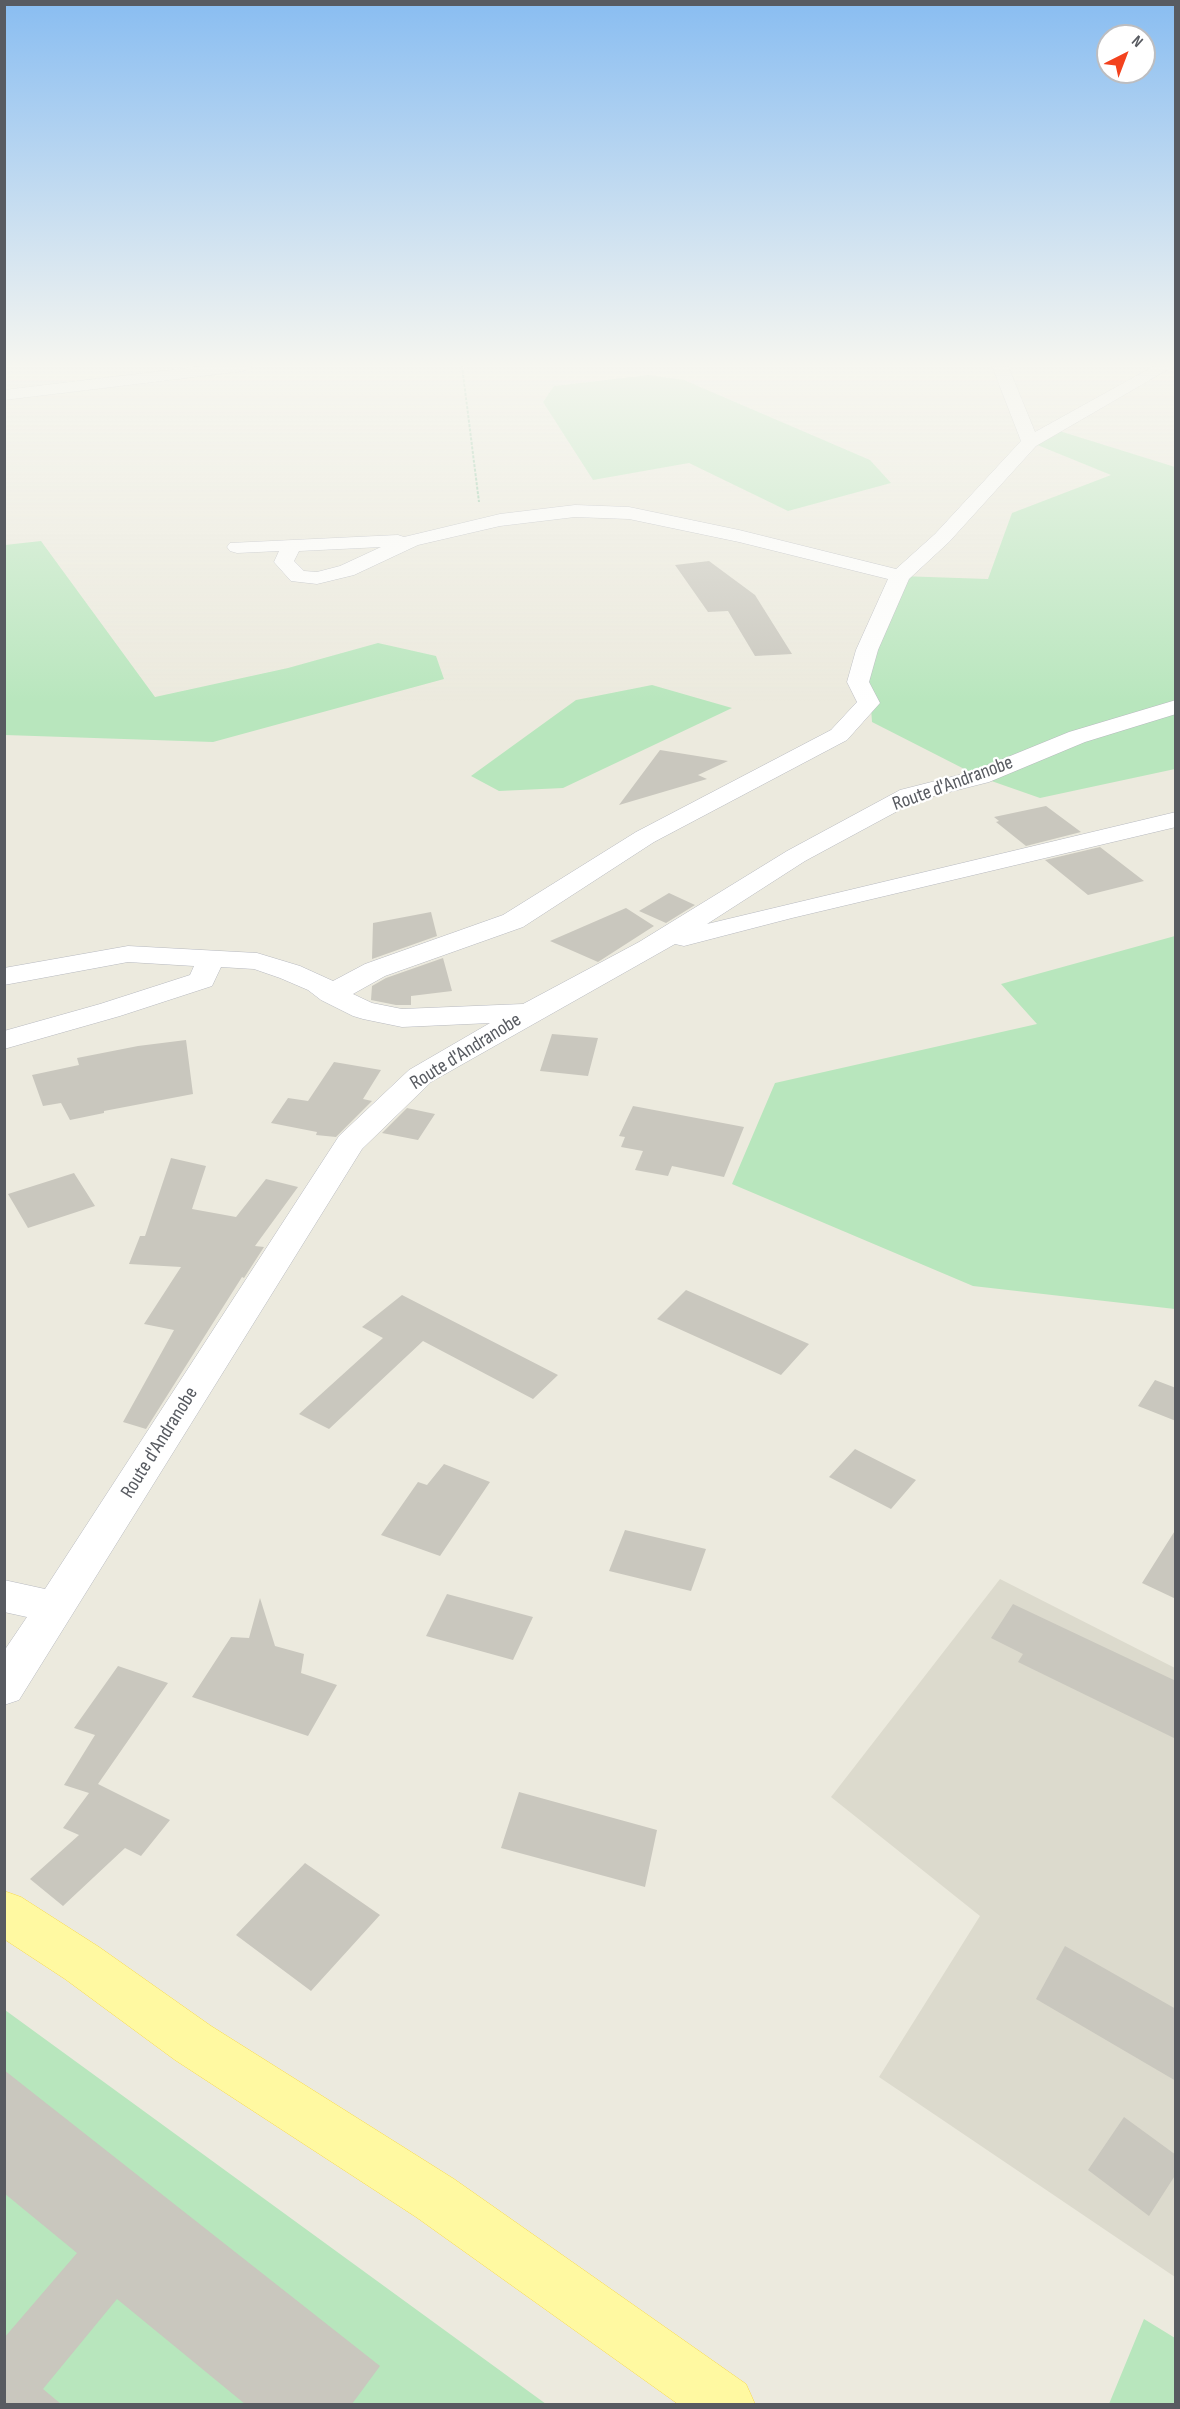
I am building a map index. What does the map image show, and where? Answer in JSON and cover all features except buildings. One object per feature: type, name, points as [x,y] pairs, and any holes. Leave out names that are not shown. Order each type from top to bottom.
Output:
[{"type":"main road","points":[[4,1912],[82,1963],[193,2043],[435,2198],[726,2404]]},
{"type":"street","points":[[331,994],[375,970],[513,921],[645,837],[840,735],[869,703],[858,682],[867,650],[900,576],[942,538],[997,478]]},
{"type":"street","points":[[237,547],[411,540],[482,524],[575,511],[630,513],[739,536],[900,576]]},
{"type":"street","points":[[291,545],[284,562],[298,578],[317,578],[347,572],[411,540]]},
{"type":"street","name":"Route d'Andranobe","points":[[4,1688],[350,1143],[420,1076],[529,1013],[649,948],[796,856],[909,795],[980,777],[1077,737],[1176,706]]},
{"type":"street","points":[[649,948],[786,911],[1176,819]]},
{"type":"street","points":[[4,977],[128,954],[257,961],[318,984],[331,994],[363,1010],[402,1018],[529,1013]]},
{"type":"street","points":[[4,1040],[110,1010],[202,980],[211,958]]},
{"type":"street","points":[[4,1596],[56,1607]]},
{"type":"path","points":[[476,478],[482,524]]},
{"type":"shaded area","points":[[1000,1579],[1175,1668],[1175,2277],[879,2077],[980,1916],[831,1797]]},
{"type":"green space","points":[[721,478],[887,478],[891,483],[788,511]]},
{"type":"green space","points":[[1102,478],[1175,478],[1175,769],[1040,798],[980,777],[872,722],[867,650],[900,576],[988,579],[1012,513]]},
{"type":"green space","points":[[41,541],[155,697],[288,668],[378,643],[436,656],[444,679],[213,742],[5,735],[5,545]]},
{"type":"green space","points":[[652,685],[732,708],[563,788],[499,791],[471,776],[576,700]]},
{"type":"green space","points":[[1175,936],[1175,1309],[973,1286],[732,1184],[775,1083],[1037,1024],[1001,984]]},
{"type":"green space","points":[[5,2010],[546,2404],[5,2404]]},
{"type":"green space","points":[[1144,2319],[1175,2338],[1175,2404],[1109,2404]]}]
